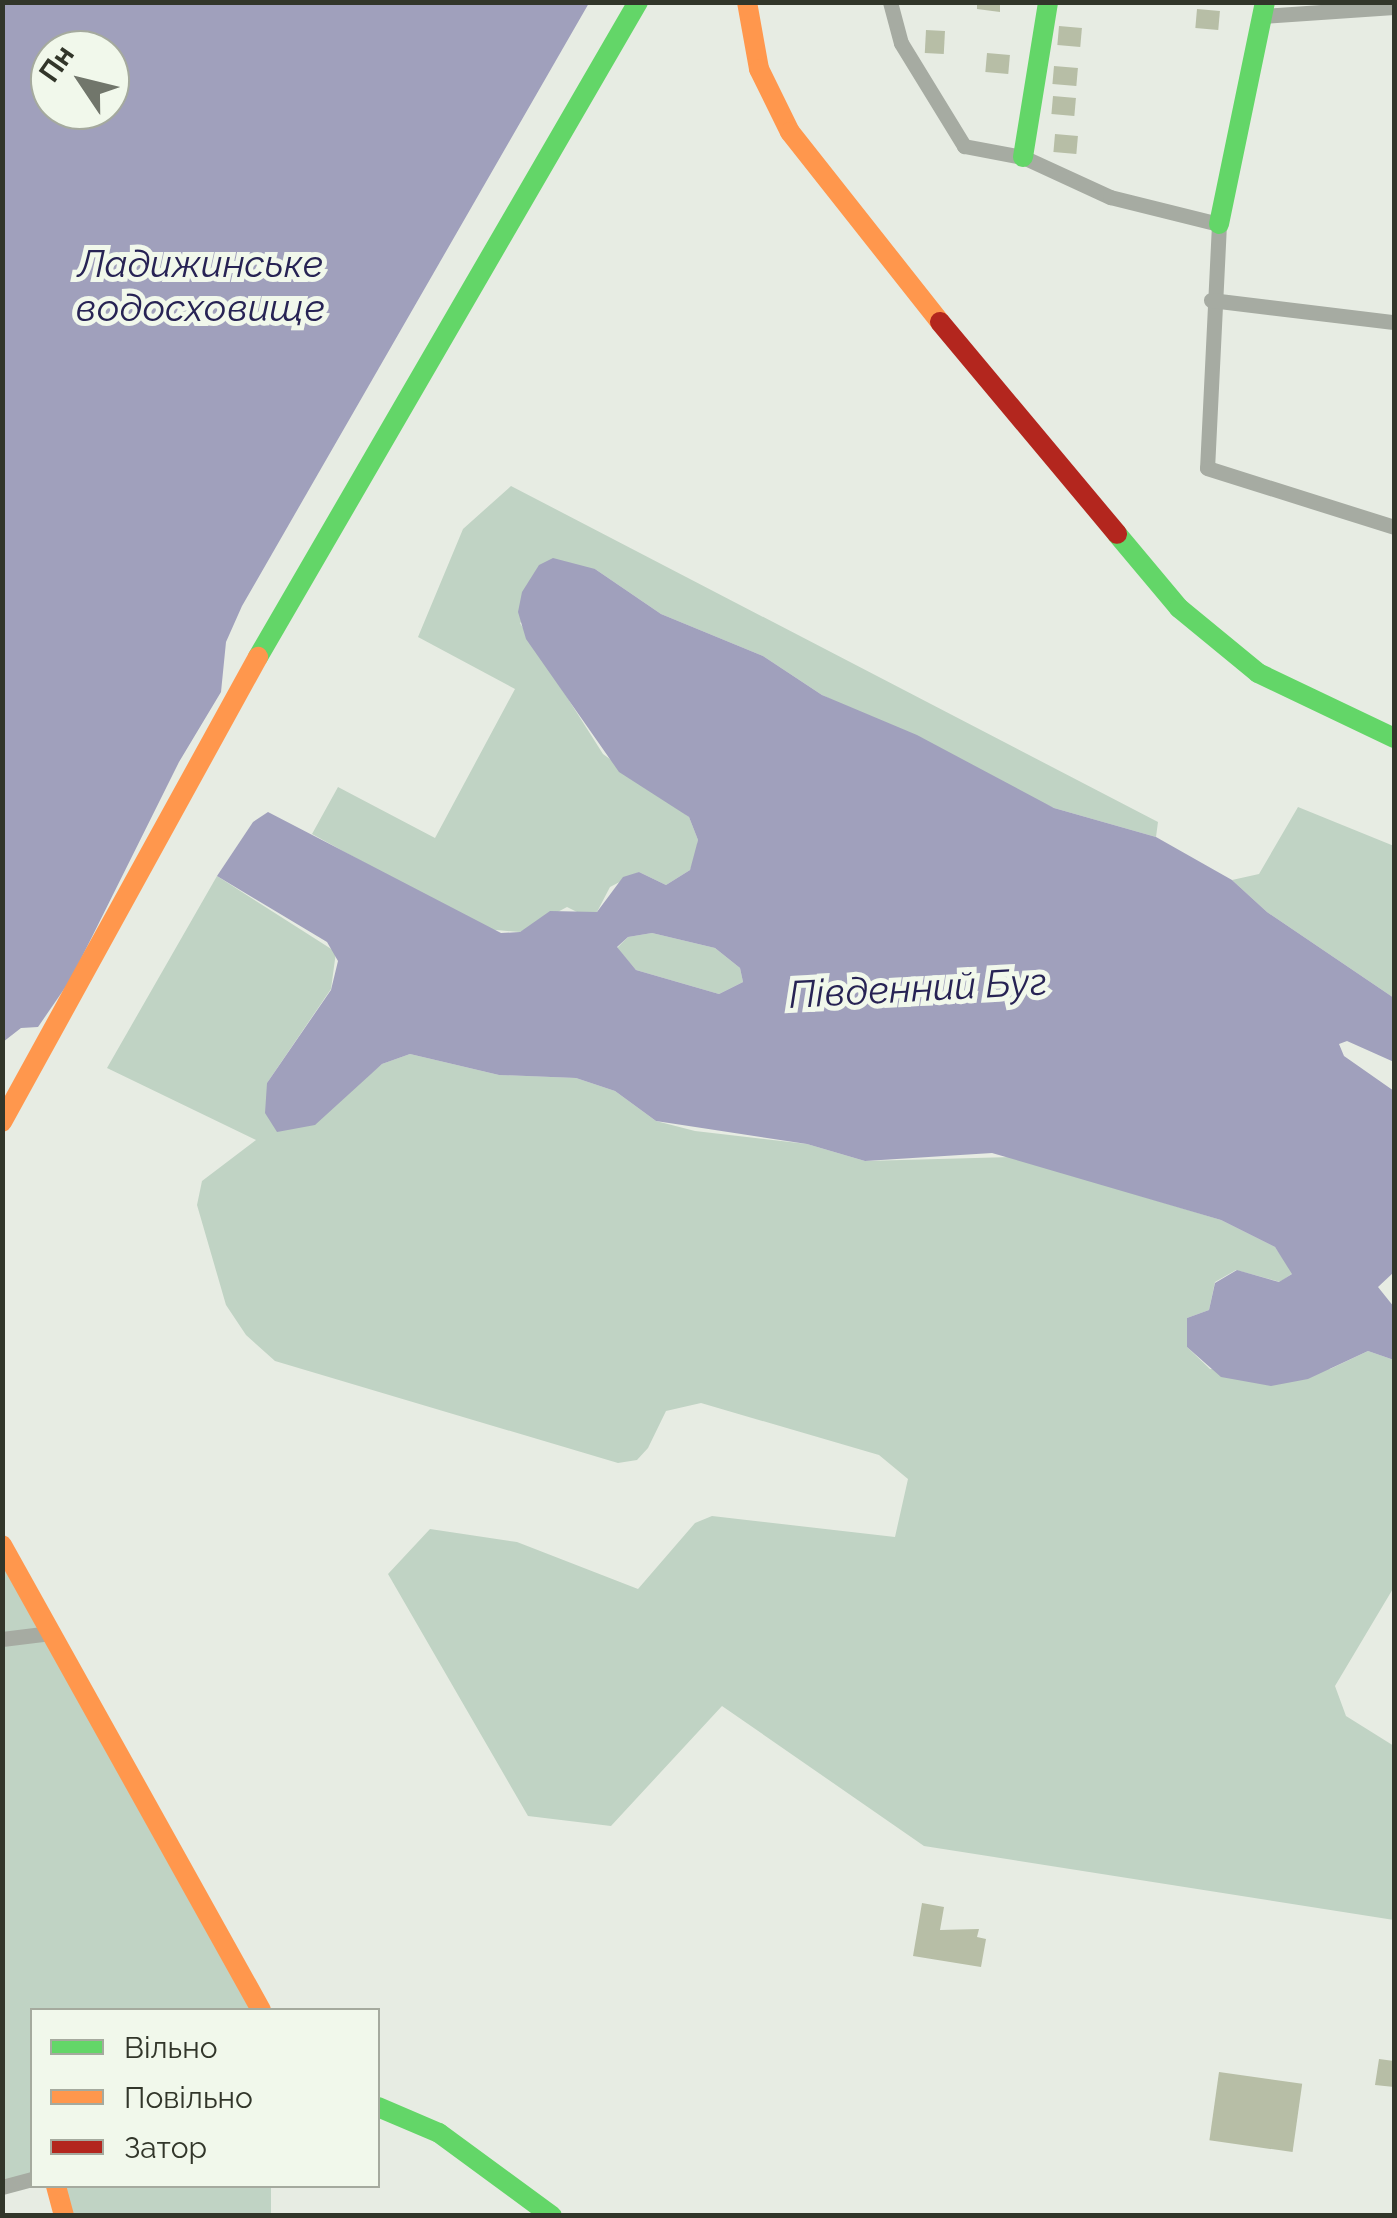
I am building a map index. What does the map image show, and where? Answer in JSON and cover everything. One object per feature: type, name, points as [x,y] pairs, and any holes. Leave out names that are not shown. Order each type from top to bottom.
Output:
[{"type":"street","points":[[2,1122],[256,663],[638,2]]},
{"type":"street","points":[[747,2],[758,70],[790,132],[892,265],[1178,608],[1258,672],[1394,738]]},
{"type":"street","points":[[890,2],[901,43],[955,136],[978,152],[1023,157],[1110,196],[1219,224]]},
{"type":"street","points":[[1023,157],[1048,2]]},
{"type":"street","points":[[1394,7],[1264,9],[1219,224],[1211,300],[1207,468],[1394,527]]},
{"type":"street","points":[[1211,300],[1394,322]]},
{"type":"street","points":[[2,1545],[259,2008]]},
{"type":"street","points":[[2,1639],[51,1633]]},
{"type":"street","points":[[380,2109],[439,2134],[552,2216]]},
{"type":"street","points":[[2,2187],[30,2180]]},
{"type":"street","points":[[57,2188],[64,2216]]},
{"type":"green space","points":[[511,486],[1158,822],[1156,837],[1054,808],[1000,783],[822,695],[763,656],[661,614],[595,569],[520,623],[603,754],[689,817],[698,840],[695,858],[690,870],[666,885],[639,872],[610,887],[597,912],[585,916],[567,907],[520,932],[485,929],[312,834],[338,787],[435,838],[515,689],[418,637],[463,529]]},
{"type":"green space","points":[[1298,807],[1394,846],[1394,998],[1267,912],[1232,880],[1259,874]]},
{"type":"green space","points":[[217,876],[336,952],[331,989],[267,1083],[347,1093],[382,1064],[410,1054],[499,1075],[576,1078],[615,1091],[656,1121],[695,1131],[807,1144],[865,1161],[1012,1157],[1221,1220],[1275,1247],[1293,1273],[1280,1282],[1236,1270],[1215,1282],[1209,1310],[1187,1318],[1187,1347],[1210,1369],[1330,1369],[1368,1351],[1394,1360],[1394,1587],[1335,1686],[1346,1716],[1394,1746],[1394,1920],[924,1846],[722,1706],[611,1826],[528,1816],[388,1574],[430,1529],[517,1542],[638,1589],[695,1523],[712,1516],[895,1537],[908,1479],[879,1455],[701,1403],[666,1411],[648,1448],[637,1460],[618,1463],[275,1361],[246,1335],[226,1305],[197,1205],[202,1181],[256,1140],[107,1068]]},
{"type":"green space","points":[[652,933],[715,948],[740,968],[743,982],[719,994],[636,970],[617,948],[628,937]]},
{"type":"green space","points":[[2,1545],[259,2008],[30,2008],[30,2180],[2,2187]]},
{"type":"green space","points":[[56,2188],[271,2188],[271,2216],[56,2216]]},
{"type":"water","name":"Ладижинське водосховище","points":[[3,3],[589,3],[242,606],[226,642],[221,692],[179,762],[71,979],[38,1027],[21,1028],[3,1042]]},
{"type":"water","name":"Південний Буг","points":[[553,558],[595,569],[661,614],[763,656],[822,695],[917,735],[1054,808],[1156,837],[1232,880],[1267,912],[1394,998],[1394,1062],[1347,1041],[1339,1044],[1344,1056],[1394,1091],[1394,1272],[1378,1287],[1394,1307],[1394,1360],[1368,1351],[1308,1379],[1271,1386],[1221,1377],[1187,1347],[1187,1318],[1209,1310],[1215,1283],[1237,1270],[1279,1282],[1292,1274],[1275,1247],[1221,1220],[992,1153],[865,1161],[807,1144],[656,1121],[615,1091],[576,1078],[499,1075],[410,1054],[382,1064],[315,1125],[277,1132],[265,1113],[267,1083],[331,990],[338,961],[327,942],[217,876],[253,822],[268,812],[501,933],[520,932],[550,911],[597,912],[623,877],[639,872],[666,885],[690,870],[698,840],[689,817],[619,772],[526,639],[518,612],[522,592],[539,565]],"holes":[[[652,933],[715,948],[740,968],[743,982],[719,994],[636,970],[617,947],[628,937]]]},
{"type":"building","points":[[977,2],[1000,2],[1000,12],[977,9]]},
{"type":"building","points":[[1197,9],[1220,11],[1218,30],[1195,28]]},
{"type":"building","points":[[1059,26],[1082,28],[1080,47],[1057,45]]},
{"type":"building","points":[[926,30],[945,31],[944,54],[925,53]]},
{"type":"building","points":[[987,53],[1010,55],[1008,74],[985,72]]},
{"type":"building","points":[[1054,66],[1078,68],[1076,86],[1052,84]]},
{"type":"building","points":[[1053,96],[1076,98],[1074,116],[1051,114]]},
{"type":"building","points":[[1055,134],[1078,136],[1076,154],[1053,152]]},
{"type":"building","points":[[922,1903],[944,1907],[940,1930],[979,1929],[977,1937],[986,1939],[981,1967],[913,1956]]},
{"type":"building","points":[[1379,2059],[1394,2061],[1394,2087],[1375,2085]]},
{"type":"building","points":[[1219,2072],[1302,2084],[1293,2152],[1209,2140]]},
{"type":"traffic: fast","points":[[258,657],[638,2]]},
{"type":"traffic: fast","points":[[1023,157],[1048,2]]},
{"type":"traffic: fast","points":[[1219,224],[1265,2]]},
{"type":"traffic: fast","points":[[1117,534],[1179,608],[1258,673],[1394,738]]},
{"type":"traffic: fast","points":[[380,2108],[439,2133],[552,2216]]},
{"type":"traffic: slow","points":[[747,2],[759,69],[790,132],[940,322]]},
{"type":"traffic: slow","points":[[2,1122],[258,657]]},
{"type":"traffic: slow","points":[[2,1545],[260,2008]]},
{"type":"traffic: slow","points":[[57,2188],[64,2216]]},
{"type":"traffic: jam","points":[[940,322],[1117,534]]}]
